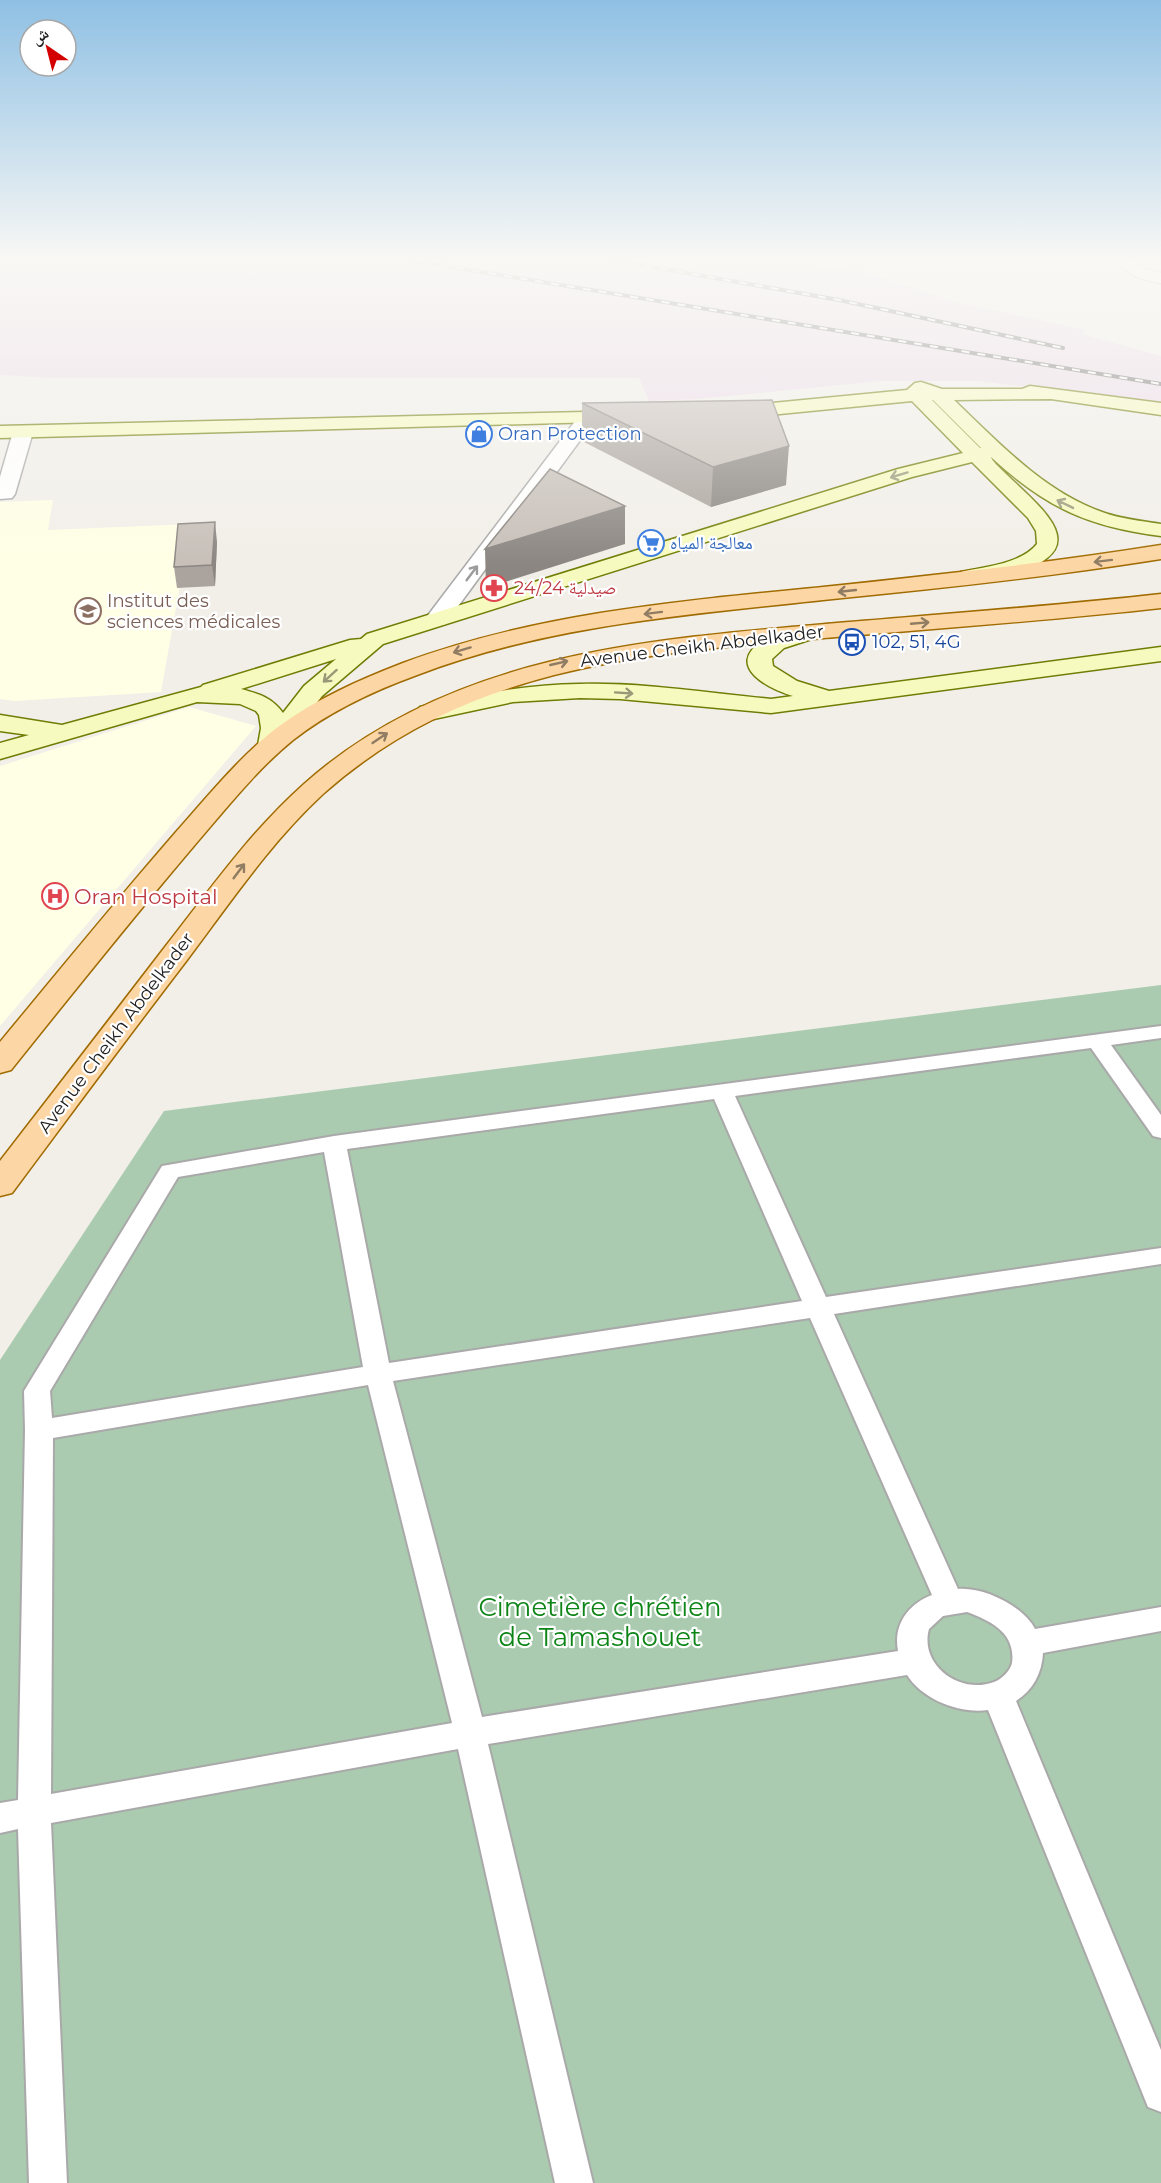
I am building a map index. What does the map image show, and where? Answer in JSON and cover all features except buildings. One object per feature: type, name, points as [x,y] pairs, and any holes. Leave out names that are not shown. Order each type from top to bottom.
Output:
[{"type":"main road","name":"Avenue Cheikh Abdelkader","points":[[0,1063],[163,864],[271,745],[296,726],[364,687],[459,650],[504,638],[620,617],[957,580],[1161,552]]},
{"type":"main road","name":"Avenue Cheikh Abdelkader","points":[[0,1185],[258,846],[315,788],[349,760],[389,732],[421,714],[465,693],[558,663],[654,648],[1161,601]]},
{"type":"street","points":[[1161,409],[1003,388],[925,392],[857,392],[711,411],[905,416],[942,423],[977,448],[1030,480],[1058,501],[1107,522],[1161,530]]},
{"type":"street","points":[[758,411],[925,392]]},
{"type":"street","points":[[925,392],[942,423]]},
{"type":"street","points":[[925,392],[977,448],[1043,524],[1048,533],[1048,546],[1041,555],[1025,562],[957,580]]},
{"type":"street","points":[[0,432],[586,420],[644,416]]},
{"type":"street","points":[[437,619],[586,420]]},
{"type":"street","points":[[5,494],[23,432]]},
{"type":"street","points":[[0,751],[196,695],[927,467],[977,448]]},
{"type":"street","points":[[807,633],[782,641],[767,649],[761,659],[763,669],[774,681],[790,688],[818,694],[860,694]]},
{"type":"street","points":[[271,745],[313,691],[375,639]]},
{"type":"street","points":[[421,714],[513,695],[546,692],[620,692],[771,706],[1161,654]]},
{"type":"street","points":[[196,695],[238,695],[262,705],[272,712],[275,719],[276,729],[271,745]]},
{"type":"street","points":[[0,723],[63,732]]},
{"type":"lane","points":[[48,2183],[34,1813],[39,1430],[37,1391],[170,1171],[334,1143],[1161,1032]]},
{"type":"lane","points":[[1097,1041],[1161,1131]]},
{"type":"lane","points":[[721,1090],[949,1600]]},
{"type":"lane","points":[[334,1143],[378,1374],[470,1733],[574,2183]]},
{"type":"lane","points":[[39,1430],[378,1374],[1161,1256]]},
{"type":"lane","points":[[949,1600],[968,1600],[988,1604],[1006,1614],[1020,1627],[1028,1643],[1030,1659],[1025,1674],[1015,1688],[998,1695],[979,1698],[959,1696],[940,1688],[925,1676],[915,1661],[910,1645],[912,1630],[920,1617],[933,1606],[949,1600]]},
{"type":"lane","points":[[1028,1643],[1161,1619]]},
{"type":"lane","points":[[0,1818],[470,1733],[915,1661]]},
{"type":"lane","points":[[998,1695],[1161,2094]]},
{"type":"shaded area","points":[[0,362],[1161,362],[1161,403],[979,381],[882,381],[697,399],[649,401],[639,378],[48,378],[0,375]]},
{"type":"shaded area","name":"Institut des sciences médicales","points":[[53,500],[48,530],[191,524],[161,692],[15,701],[0,699],[0,502]]},
{"type":"shaded area","name":"Oran Hospital","points":[[189,707],[256,726],[0,1026],[0,766]]},
{"type":"green space","name":"Cimetière chrétien de Tamashouet","points":[[1161,985],[1161,2183],[0,2183],[0,1360],[164,1111]]},
{"type":"railway","points":[[1027,362],[1161,384]]},
{"type":"place","name":"Oran Protection","points":[[479,434]]},
{"type":"place","name":"معالجة المياه","points":[[651,543]]},
{"type":"place","name":"صيدلية 24/24","points":[[494,588]]},
{"type":"place","name":"Institut des sciences médicales","points":[[88,611]]},
{"type":"place","name":"102, 51, 4G","points":[[852,642]]},
{"type":"place","name":"Oran Hospital","points":[[55,896]]}]
